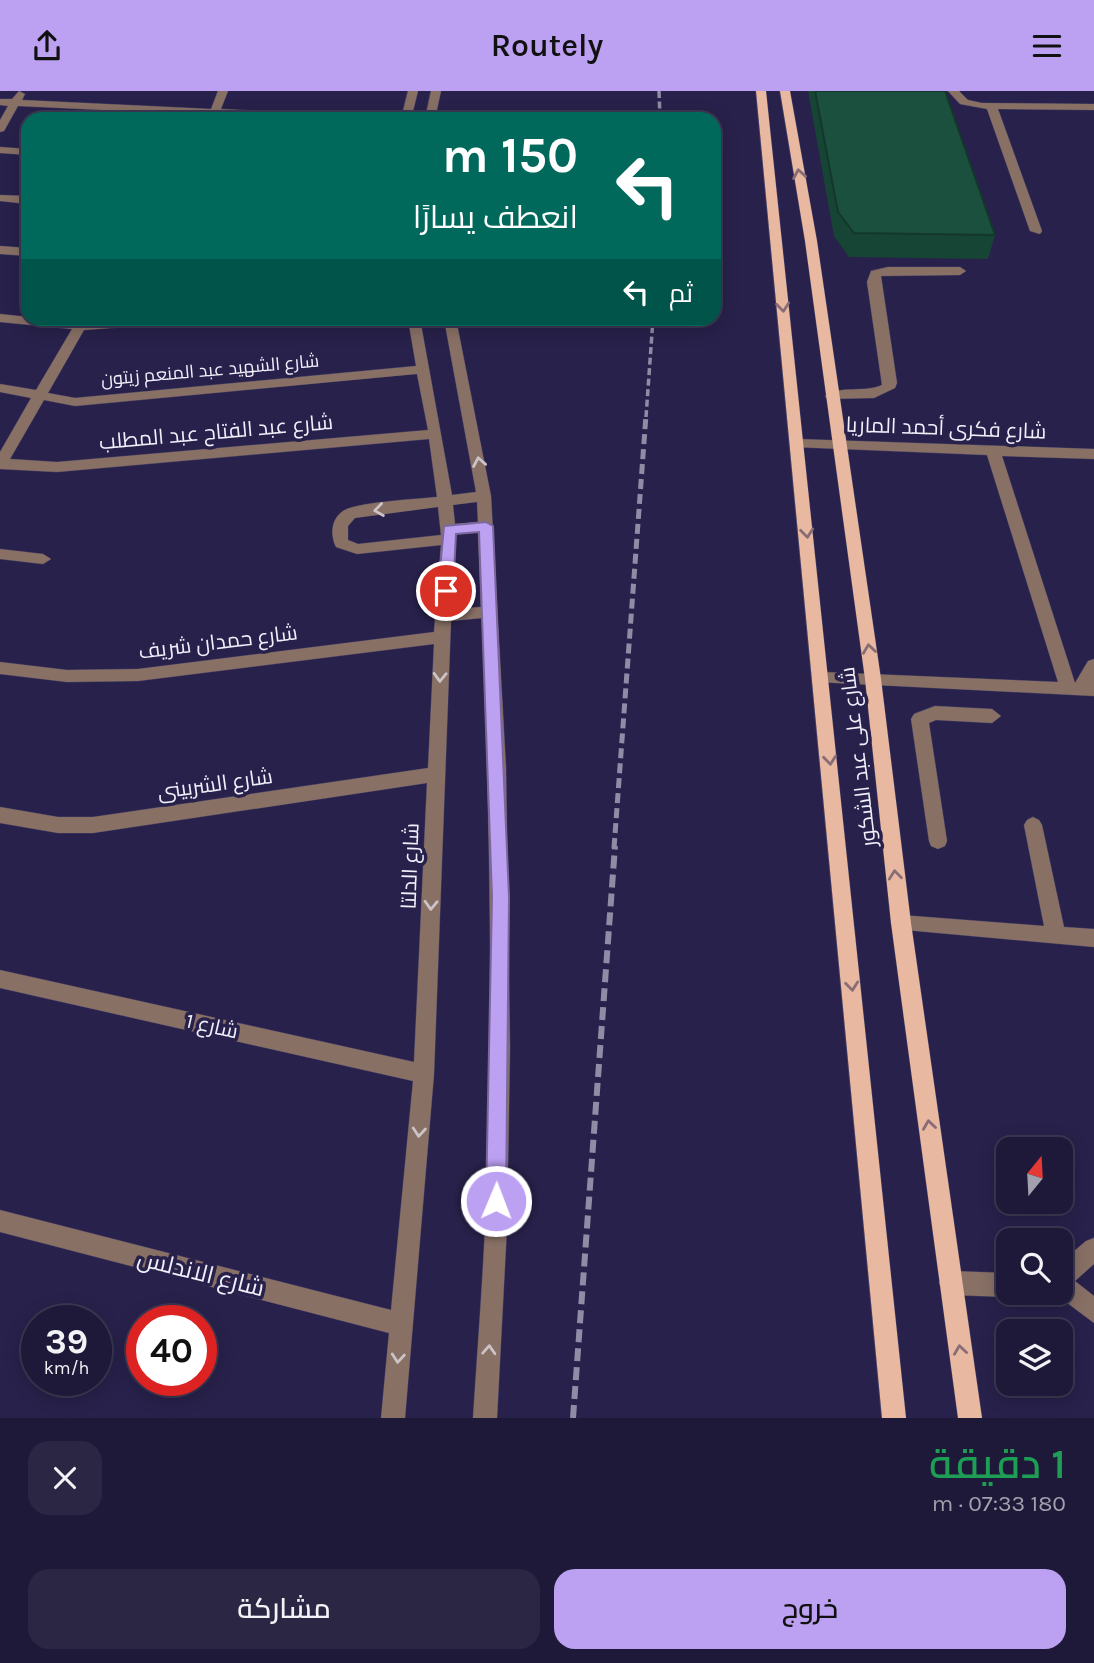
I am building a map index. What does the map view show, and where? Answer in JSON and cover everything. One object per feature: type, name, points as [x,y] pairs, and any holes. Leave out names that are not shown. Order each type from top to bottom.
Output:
[{"type":"main road","name":"شارع على عبد الشكور","points":[[761,91],[822,678],[894,1418]]},
{"type":"main road","name":"شارع على عبد الشكور","points":[[785,91],[873,679],[901,923],[970,1418]]},
{"type":"street","points":[[0,129],[22,91]]},
{"type":"street","points":[[215,111],[223,91]]},
{"type":"street","points":[[408,112],[413,91]]},
{"type":"street","points":[[432,112],[436,91]]},
{"type":"street","points":[[953,91],[964,101],[991,106],[1094,107]]},
{"type":"street","points":[[0,102],[234,112]]},
{"type":"street","points":[[991,106],[1036,231]]},
{"type":"street","points":[[0,150],[21,152]]},
{"type":"street","points":[[0,198],[21,200]]},
{"type":"street","points":[[0,250],[21,252]]},
{"type":"street","points":[[832,396],[874,394],[888,388],[890,383],[873,282],[875,274],[888,271],[960,271]]},
{"type":"street","points":[[0,318],[21,319]]},
{"type":"street","points":[[0,463],[80,326]]},
{"type":"street","name":"شارع الدلتا","points":[[393,1418],[424,1074],[442,637],[449,534],[436,434],[415,326]]},
{"type":"street","points":[[451,326],[484,496],[501,897],[496,1227],[485,1418]]},
{"type":"street","name":"شارع الشهيد عبد المنعم زيتون","points":[[0,388],[75,402],[424,369]]},
{"type":"street","name":"شارع عبد الفتاح عبد المطلب","points":[[0,463],[57,467],[436,434]]},
{"type":"street","name":"شارع فكرى أحمد الماريا","points":[[798,444],[1094,454]]},
{"type":"street","points":[[993,451],[1082,689]]},
{"type":"street","points":[[484,496],[351,513],[341,521],[338,528],[341,544],[357,549],[486,526]]},
{"type":"street","points":[[0,554],[43,559]]},
{"type":"street","points":[[444,617],[489,612]]},
{"type":"street","name":"شارع حمدان شريف","points":[[0,668],[67,676],[138,675],[442,637]]},
{"type":"street","points":[[1082,689],[1094,665]]},
{"type":"street","points":[[822,678],[1082,689]]},
{"type":"street","points":[[941,682],[947,713]]},
{"type":"street","points":[[939,841],[919,723],[923,715],[928,713],[992,716]]},
{"type":"street","name":"شارع الشربينى","points":[[0,815],[58,825],[93,825],[437,774]]},
{"type":"street","points":[[1033,825],[1056,936]]},
{"type":"street","points":[[901,923],[1094,938]]},
{"type":"street","name":"شارع 1","points":[[0,979],[424,1074]]},
{"type":"street","name":"شارع الاندلس","points":[[0,1221],[401,1324]]},
{"type":"street","points":[[1073,1269],[1094,1249]]},
{"type":"street","points":[[951,1283],[996,1285]]},
{"type":"street","points":[[1073,1292],[1094,1311]]},
{"type":"building","points":[[815,91],[945,91],[995,235],[854,233],[838,212]]},
{"type":"railway","points":[[659,91],[660,112]]},
{"type":"railway","points":[[646,417],[652,326]]},
{"type":"railway","points":[[614,848],[646,415]]},
{"type":"railway","points":[[573,1418],[615,846]]},
{"type":"route","points":[[446,591],[449,530],[486,526],[501,897],[496,1201]]}]
